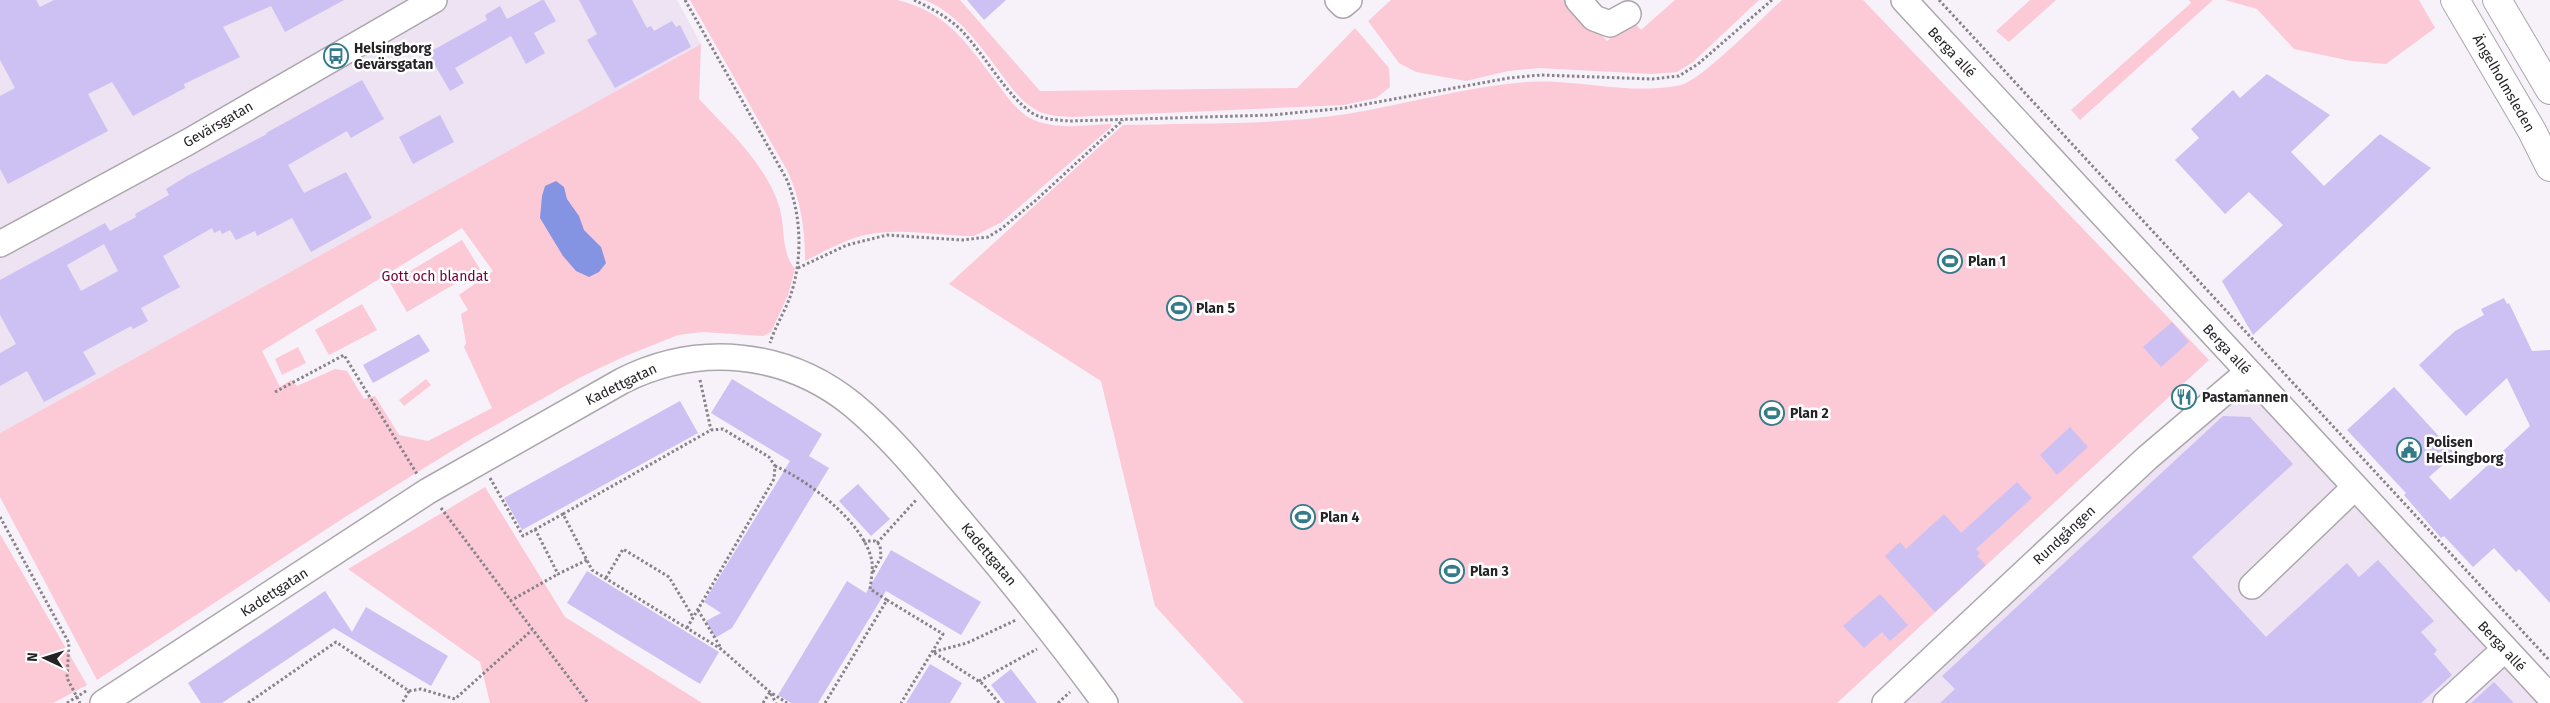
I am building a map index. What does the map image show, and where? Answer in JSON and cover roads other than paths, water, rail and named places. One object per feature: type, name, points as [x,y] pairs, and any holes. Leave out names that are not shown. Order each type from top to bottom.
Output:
[{"type":"highway","points":[[2439,0],[2532,131]]},
{"type":"highway","name":"Ängelholmsleden","points":[[2455,0],[2532,131],[2550,167]]},
{"type":"highway","points":[[2497,0],[2550,90]]},
{"type":"street","name":"Gevärsgatan","points":[[0,244],[188,142],[434,0]]},
{"type":"street","points":[[1338,0],[1343,6],[1350,0]]},
{"type":"street","points":[[1578,0],[1594,18],[1610,24],[1628,14]]},
{"type":"street","name":"Berga allé","points":[[1904,0],[2550,697]]},
{"type":"street","name":"Kadettgatan","points":[[103,703],[420,496],[480,460],[638,373],[669,362],[694,357],[751,359],[805,376],[852,404],[875,425],[930,485],[1036,610],[1105,703]]},
{"type":"street","name":"Rundgången","points":[[1899,699],[2147,458],[2248,372]]},
{"type":"street","points":[[2252,586],[2355,487]]},
{"type":"street","points":[[2446,703],[2505,649]]},
{"type":"water","points":[[556,181],[564,187],[567,199],[579,216],[584,230],[601,247],[606,263],[599,272],[589,277],[576,271],[563,256],[540,218],[545,186]]},
{"type":"place","name":"Helsingborg Gevärsgatan","points":[[336,56]]},
{"type":"place","name":"Plan 1","points":[[1950,261]]},
{"type":"place","name":"Plan 5","points":[[1179,308]]},
{"type":"place","name":"Pastamannen","points":[[2184,397]]},
{"type":"place","name":"Plan 2","points":[[1772,413]]},
{"type":"place","name":"Polisen Helsingborg","points":[[2409,450]]},
{"type":"place","name":"Plan 4","points":[[1303,517]]},
{"type":"place","name":"Plan 3","points":[[1452,571]]},
{"type":"park label","name":"Gott och blandat","points":[[435,276]]}]
